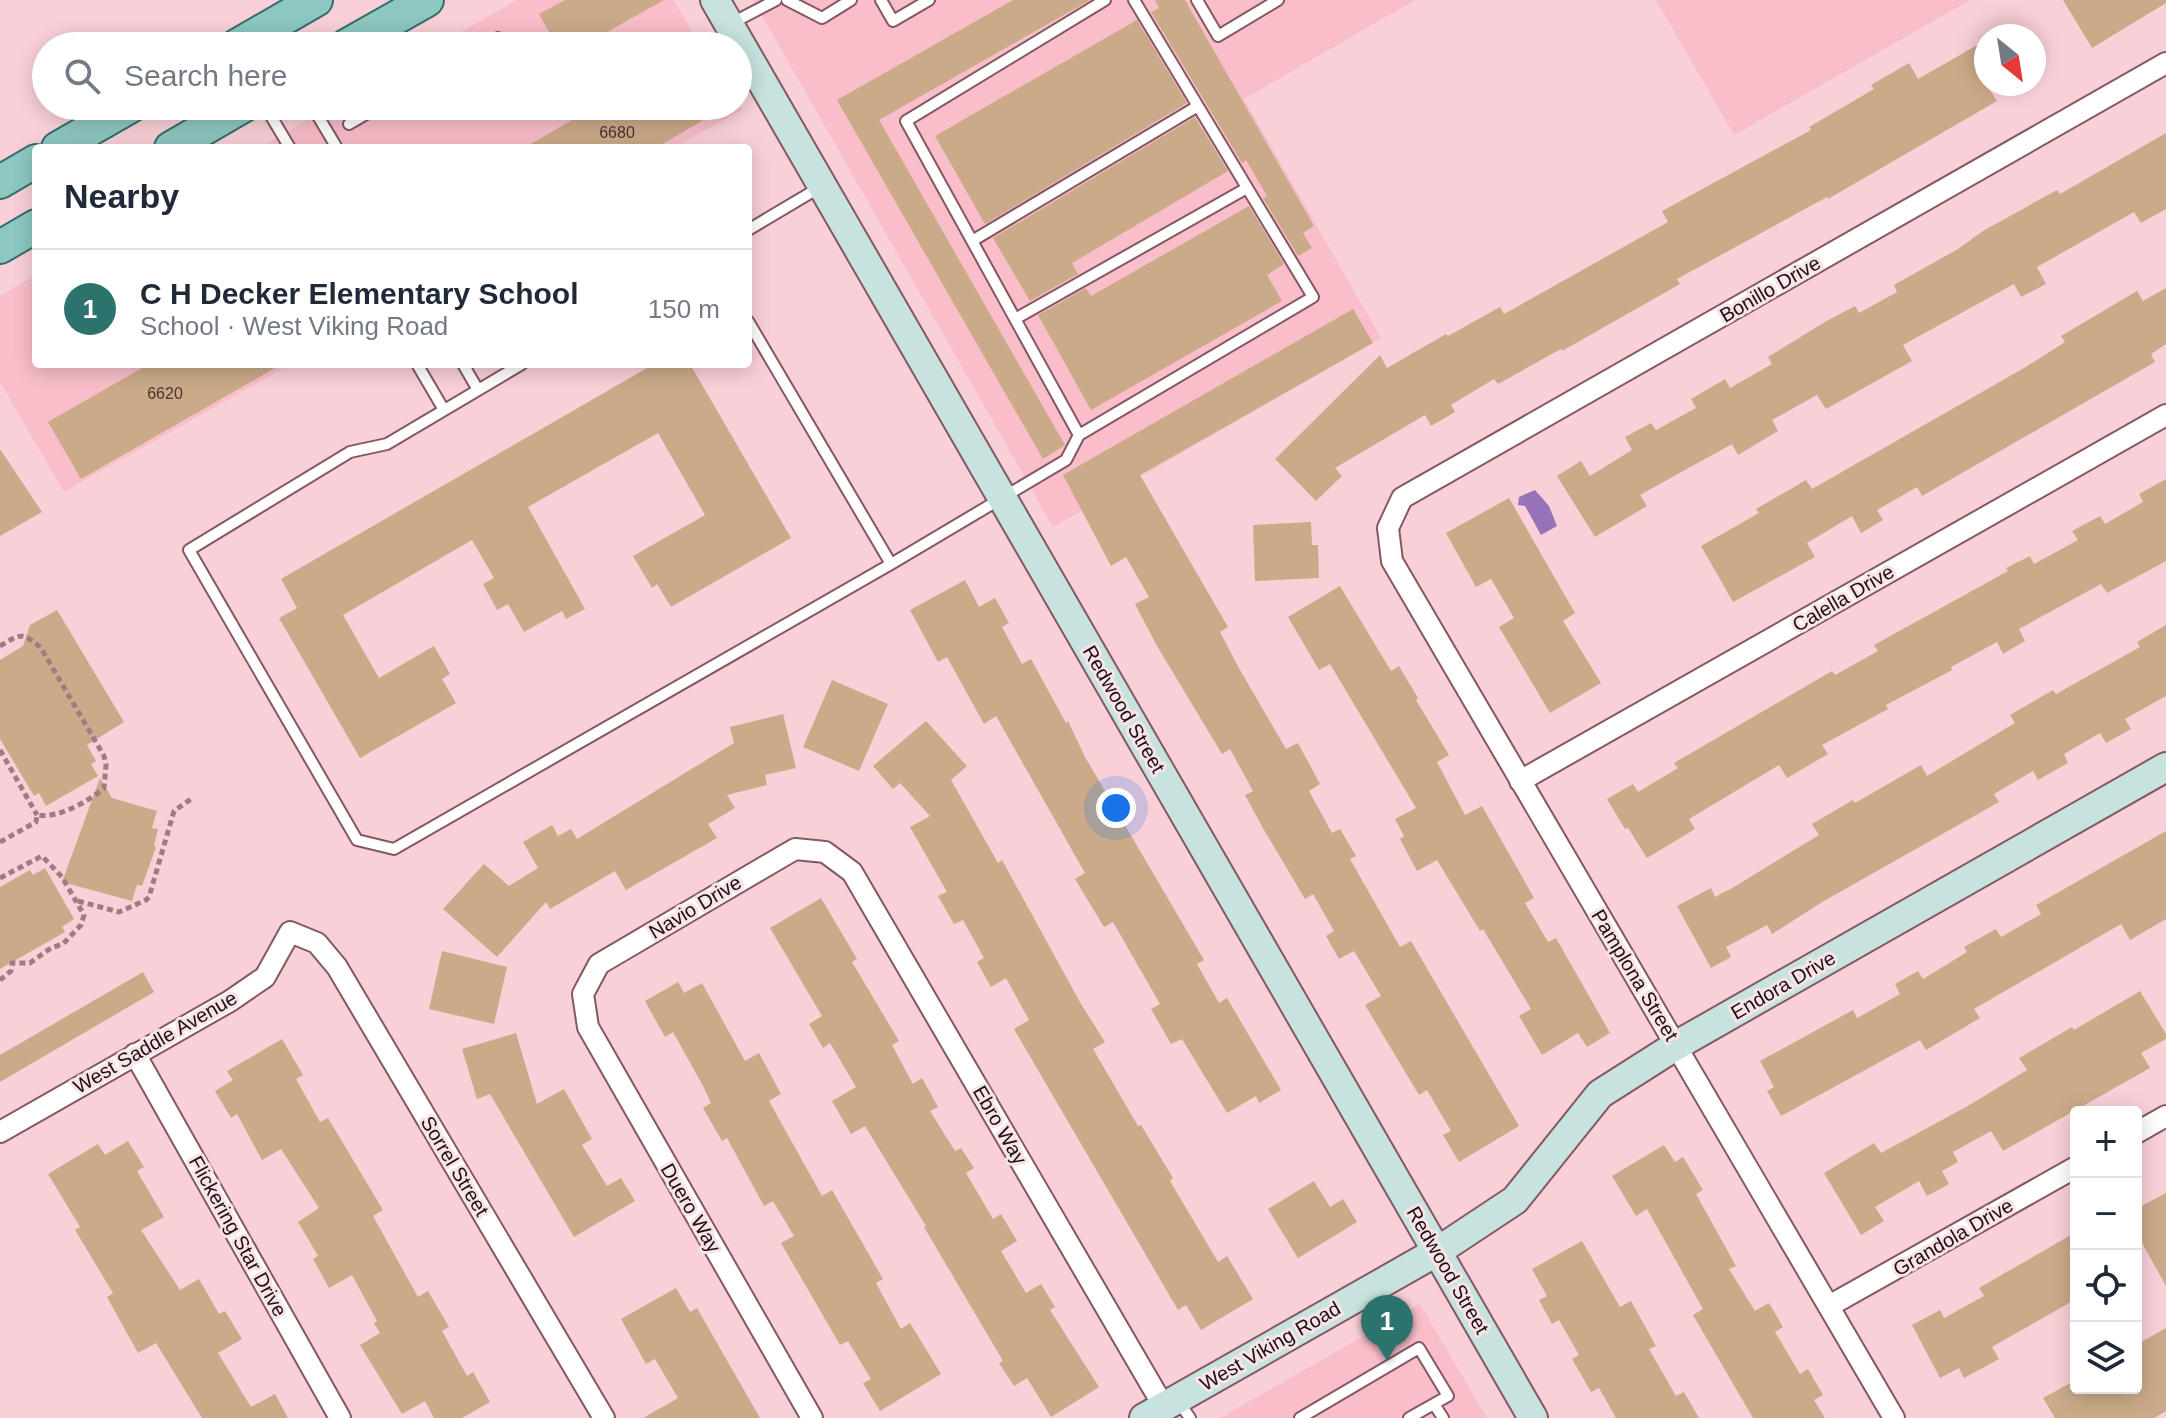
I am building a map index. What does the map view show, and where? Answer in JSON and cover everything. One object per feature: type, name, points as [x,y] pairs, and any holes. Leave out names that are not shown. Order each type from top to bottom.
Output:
[{"type":"main road","points":[[260,32],[316,0]]},
{"type":"main road","points":[[371,32],[427,0]]},
{"type":"main road","points":[[65,144],[107,120]]},
{"type":"main road","points":[[178,144],[219,120]]},
{"type":"main road","points":[[2,185],[32,164]]},
{"type":"main road","points":[[0,247],[32,228]]},
{"type":"street","name":"Redwood Street","points":[[715,0],[734,32]]},
{"type":"street","name":"Redwood Street","points":[[752,63],[1533,1418]]},
{"type":"street","name":"Bonillo Drive","points":[[1388,528],[1402,498],[2166,63]]},
{"type":"street","name":"Calella Drive","points":[[1520,781],[2166,415]]},
{"type":"street","name":"Pamplona Street","points":[[1388,528],[1392,561],[1894,1418]]},
{"type":"street","name":"Endora Drive","points":[[1438,1251],[1515,1200],[1600,1094],[1677,1045],[2166,767]]},
{"type":"street","name":"Navio Drive","points":[[583,994],[599,964],[782,856],[795,849],[825,852]]},
{"type":"street","name":"Ebro Way","points":[[825,852],[852,872],[1169,1410]]},
{"type":"street","name":"West Saddle Avenue","points":[[0,1132],[230,1001],[265,977],[290,932]]},
{"type":"street","name":"Sorrel Street","points":[[290,932],[317,943],[337,967],[604,1418]]},
{"type":"street","name":"Duero Way","points":[[583,994],[588,1027],[812,1418]]},
{"type":"street","name":"Flickering Star Drive","points":[[135,1054],[340,1418]]},
{"type":"street","points":[[2142,1130],[2166,1116]]},
{"type":"street","name":"Grandola Drive","points":[[1829,1306],[2070,1170]]},
{"type":"street","name":"West Viking Road","points":[[1169,1410],[1438,1251]]},
{"type":"lane","points":[[730,25],[776,0]]},
{"type":"lane","points":[[787,0],[822,18],[851,0]]},
{"type":"lane","points":[[881,0],[893,21],[929,0]]},
{"type":"lane","points":[[1079,435],[906,121],[1105,0]]},
{"type":"lane","points":[[515,368],[387,444],[350,452],[189,550],[357,840],[394,849],[1066,460],[1079,435],[1313,297],[1134,0]]},
{"type":"lane","points":[[1197,0],[1218,36],[1278,0]]},
{"type":"lane","points":[[972,241],[1198,106]]},
{"type":"lane","points":[[273,120],[288,144]]},
{"type":"lane","points":[[320,120],[335,144]]},
{"type":"lane","points":[[349,124],[356,120]]},
{"type":"lane","points":[[752,228],[823,186]]},
{"type":"lane","points":[[1015,319],[1247,188]]},
{"type":"lane","points":[[752,328],[891,564]]},
{"type":"lane","points":[[419,368],[444,410]]},
{"type":"lane","points":[[465,368],[478,390]]},
{"type":"lane","points":[[1300,1418],[1419,1348],[1448,1396],[1409,1418]]},
{"type":"lane","points":[[1434,1404],[1443,1418]]},
{"type":"path","points":[[0,646],[17,636],[28,636],[41,648],[69,694],[72,706],[104,756],[106,765],[104,788],[96,795],[53,814],[37,815]]},
{"type":"path","points":[[0,750],[37,815],[36,822],[0,842]]},
{"type":"path","points":[[78,901],[119,912],[146,900],[174,811],[191,799]]},
{"type":"path","points":[[0,878],[42,856],[62,877],[84,915],[81,925],[70,939],[30,963],[12,963],[11,971],[0,980]]},
{"type":"shaded area","points":[[517,0],[673,0],[693,32],[461,32]]},
{"type":"shaded area","points":[[753,0],[1415,0],[1244,99],[1381,338],[1053,527]]},
{"type":"shaded area","points":[[1656,0],[1970,0],[1734,135]]},
{"type":"shaded area","points":[[308,120],[724,120],[681,144],[266,144]]},
{"type":"shaded area","points":[[32,277],[32,368],[284,368],[64,492],[0,382],[0,296]]},
{"type":"shaded area","points":[[1535,490],[1549,506],[1557,526],[1541,535],[1525,506],[1518,505],[1519,497]]},
{"type":"shaded area","points":[[1420,1304],[1487,1418],[1220,1418]]},
{"type":"building","points":[[565,0],[664,0],[607,32],[549,32],[539,14]]},
{"type":"building","points":[[1013,0],[1090,0],[879,120],[1065,445],[1043,459],[837,100]]},
{"type":"building","points":[[1155,0],[1185,0],[1314,226],[1303,233],[1312,248],[1298,256],[1263,198],[1267,196],[1246,160],[1242,163],[1151,12],[1159,8]]},
{"type":"building","points":[[2063,0],[2166,0],[2166,3],[2092,48]]},
{"type":"building","points":[[1137,20],[1187,103],[985,224],[935,136]]},
{"type":"building","points":[[1974,47],[1974,96],[1994,96],[1997,101],[1828,199],[1677,279],[1680,284],[1562,351],[1498,384],[1494,379],[1451,405],[1455,412],[1431,426],[1425,415],[1335,468],[1342,476],[1316,501],[1275,459],[1380,355],[1387,368],[1500,307],[1504,314],[1668,222],[1662,211],[1811,130],[1809,127],[1874,89],[1871,85],[1909,63],[1918,79]]},
{"type":"building","points":[[1195,117],[1228,171],[1072,263],[1078,274],[1030,301],[993,238]]},
{"type":"building","points":[[572,120],[703,120],[663,144],[531,144]]},
{"type":"building","points":[[2166,133],[2166,209],[2141,223],[2134,212],[2037,267],[2046,284],[2021,297],[2014,284],[1903,345],[1912,361],[1826,409],[1817,395],[1772,420],[1778,431],[1738,455],[1732,444],[1640,495],[1647,506],[1595,537],[1557,476],[1581,461],[1590,476],[1632,450],[1625,437],[1651,423],[1656,430],[1696,408],[1691,399],[1725,379],[1730,388],[1772,364],[1768,357],[1825,322],[1855,306],[1859,313],[1897,292],[1894,285],[1958,249],[1983,231],[2057,190],[2060,194]]},
{"type":"building","points":[[1249,206],[1284,264],[1267,275],[1282,301],[1091,410],[1038,315],[1086,288],[1091,296]]},
{"type":"building","points":[[2166,288],[2166,344],[2151,354],[2155,362],[1922,496],[1917,487],[1877,510],[1883,520],[1861,533],[1852,516],[1807,543],[1815,557],[1733,602],[1701,546],[1759,513],[1756,509],[1806,480],[1812,489],[2024,368],[2065,342],[2061,336],[2137,291],[2143,301]]},
{"type":"building","points":[[1353,309],[1373,343],[1140,475],[1228,627],[1220,632],[1286,749],[1298,743],[1320,784],[1309,791],[1332,833],[1340,829],[1356,856],[1350,859],[1400,947],[1411,941],[1519,1126],[1459,1162],[1443,1135],[1451,1131],[1427,1090],[1419,1095],[1365,1005],[1381,996],[1354,951],[1339,959],[1326,936],[1334,931],[1313,894],[1305,899],[1264,830],[1245,795],[1253,791],[1230,749],[1222,754],[1157,646],[1135,604],[1149,597],[1126,557],[1111,566],[1063,475]]},
{"type":"building","points":[[142,368],[275,368],[81,479],[48,422]]},
{"type":"building","points":[[647,368],[692,368],[791,538],[671,607],[657,584],[652,588],[633,556],[705,515],[658,433],[528,507],[585,609],[566,619],[562,611],[524,632],[508,604],[497,610],[483,584],[494,578],[472,540],[343,615],[379,678],[434,646],[450,674],[442,679],[456,703],[360,758],[279,618],[297,608],[281,579]]},
{"type":"building","points":[[0,449],[42,512],[0,536]]},
{"type":"building","points":[[2166,479],[2166,561],[2107,593],[2101,584],[2019,629],[2025,641],[2003,654],[1997,642],[1951,667],[1952,670],[1886,705],[1888,709],[1822,745],[1828,754],[1787,778],[1779,765],[1689,819],[1695,829],[1647,858],[1628,828],[1625,829],[1607,799],[1633,784],[1638,792],[1678,768],[1674,763],[1832,671],[1835,675],[1878,651],[1874,645],[2008,571],[2006,568],[2030,556],[2034,564],[2078,540],[2072,531],[2100,516],[2105,524],[2143,502],[2139,494]]},
{"type":"building","points":[[1509,498],[1575,613],[1563,621],[1601,683],[1550,713],[1499,627],[1514,618],[1491,579],[1476,587],[1446,533]]},
{"type":"building","points":[[1311,522],[1312,545],[1318,545],[1319,578],[1255,581],[1253,525]]},
{"type":"building","points":[[965,580],[979,607],[995,598],[1009,623],[1002,627],[1022,664],[1031,659],[1066,723],[1068,721],[1085,757],[1204,960],[1197,964],[1219,1003],[1227,998],[1281,1090],[1259,1103],[1256,1096],[1227,1113],[1182,1039],[1171,1044],[1151,1009],[1160,1004],[1113,922],[1104,927],[1075,879],[1085,873],[996,716],[984,724],[947,657],[938,662],[910,610]]},
{"type":"building","points":[[1340,586],[1391,671],[1399,666],[1418,698],[1416,700],[1449,755],[1437,762],[1465,815],[1482,806],[1534,898],[1525,903],[1548,942],[1556,938],[1610,1033],[1587,1047],[1578,1033],[1542,1055],[1519,1016],[1531,1009],[1437,860],[1417,871],[1400,839],[1404,836],[1395,819],[1416,808],[1330,664],[1319,670],[1288,617]]},
{"type":"building","points":[[57,610],[124,722],[87,745],[96,761],[91,764],[98,776],[46,806],[39,793],[34,796],[0,739],[0,660],[23,646],[30,625]]},
{"type":"building","points":[[2166,625],[2166,696],[2125,719],[2131,729],[2106,743],[2100,733],[2064,754],[2068,763],[2038,780],[2033,771],[1994,794],[1999,802],[1772,934],[1767,925],[1726,947],[1731,957],[1711,968],[1677,906],[1711,888],[1715,897],[1734,887],[1819,835],[1812,824],[1921,765],[1927,776],[2015,723],[2010,715],[2053,690],[2056,694],[2140,647],[2137,642]]},
{"type":"building","points":[[832,680],[888,704],[859,771],[803,747]]},
{"type":"building","points":[[783,714],[796,768],[765,775],[767,785],[727,795],[735,808],[708,824],[717,838],[626,890],[615,871],[550,909],[546,902],[497,957],[443,909],[484,864],[509,886],[538,868],[523,842],[552,825],[558,836],[571,829],[577,839],[734,743],[730,727]]},
{"type":"building","points":[[926,721],[967,766],[951,780],[998,863],[1002,860],[1105,1042],[1093,1049],[1173,1178],[1170,1181],[1218,1262],[1227,1256],[1253,1299],[1201,1330],[1186,1305],[1178,1310],[1014,1029],[1029,1020],[1006,978],[991,987],[977,962],[984,958],[963,920],[954,924],[938,896],[947,892],[910,827],[930,816],[900,783],[893,789],[873,766]]},
{"type":"building","points":[[100,778],[112,798],[157,811],[152,828],[158,829],[156,847],[142,886],[137,885],[132,901],[62,882]]},
{"type":"building","points":[[2166,831],[2166,919],[2130,940],[2121,924],[1974,1009],[1980,1018],[1926,1050],[1920,1040],[1781,1116],[1767,1091],[1774,1087],[1760,1061],[1853,1010],[1857,1018],[1900,994],[1895,984],[1918,971],[1923,979],[1967,952],[1964,947],[1996,929],[2001,937],[2041,914],[2036,905]]},
{"type":"building","points":[[45,868],[74,919],[62,927],[65,932],[0,969],[0,887],[30,870],[33,875]]},
{"type":"building","points":[[821,898],[857,959],[852,962],[899,1041],[892,1045],[913,1084],[922,1078],[938,1107],[930,1111],[955,1151],[961,1148],[974,1168],[966,1173],[993,1219],[1001,1214],[1017,1241],[1001,1251],[1026,1293],[1041,1284],[1055,1307],[1050,1310],[1099,1387],[1051,1417],[1027,1378],[1014,1386],[999,1363],[1003,1361],[865,1126],[851,1134],[832,1101],[856,1087],[830,1043],[823,1048],[809,1024],[822,1016],[770,928]]},
{"type":"building","points":[[442,951],[507,967],[494,1024],[429,1009]]},
{"type":"building","points":[[143,972],[154,992],[0,1082],[0,1055]]},
{"type":"building","points":[[678,982],[684,993],[702,983],[745,1061],[759,1053],[781,1094],[769,1101],[822,1196],[832,1190],[883,1279],[876,1283],[901,1329],[910,1323],[941,1374],[880,1411],[863,1383],[871,1379],[848,1341],[840,1345],[781,1243],[794,1236],[773,1201],[764,1206],[727,1138],[722,1141],[703,1108],[711,1103],[702,1084],[673,1032],[665,1037],[645,1001]]},
{"type":"building","points":[[2140,991],[2166,1039],[2141,1053],[2150,1068],[2083,1106],[2070,1106],[2070,1113],[2003,1151],[1991,1131],[1953,1152],[1958,1162],[1942,1171],[1949,1184],[1927,1196],[1919,1181],[1875,1207],[1884,1221],[1861,1235],[1824,1173],[1874,1143],[1881,1153],[1966,1107],[2027,1070],[2019,1058],[2072,1027],[2074,1030]]},
{"type":"building","points":[[516,1033],[537,1104],[564,1089],[592,1139],[582,1145],[607,1186],[621,1178],[635,1201],[574,1237],[490,1094],[477,1099],[462,1049]]},
{"type":"building","points":[[282,1039],[303,1075],[296,1079],[320,1122],[328,1118],[383,1210],[373,1216],[418,1297],[428,1291],[449,1327],[442,1331],[467,1376],[473,1372],[490,1402],[462,1418],[434,1418],[425,1401],[402,1414],[360,1345],[380,1333],[374,1323],[377,1321],[352,1275],[329,1288],[313,1259],[318,1256],[298,1222],[319,1208],[281,1149],[262,1160],[237,1114],[231,1118],[215,1091],[233,1080],[227,1071]]},
{"type":"building","points":[[128,1141],[144,1167],[137,1171],[164,1217],[141,1230],[180,1290],[199,1279],[219,1314],[225,1311],[242,1339],[218,1353],[251,1407],[275,1394],[288,1418],[202,1418],[156,1343],[138,1353],[107,1297],[113,1293],[75,1230],[80,1227],[48,1174],[98,1144],[105,1155]]},
{"type":"building","points":[[1664,1145],[1675,1162],[1683,1157],[1703,1190],[1696,1194],[1736,1266],[1729,1269],[1755,1311],[1769,1303],[1783,1327],[1775,1332],[1800,1374],[1808,1369],[1823,1395],[1814,1400],[1825,1418],[1753,1418],[1693,1315],[1703,1309],[1647,1209],[1636,1216],[1612,1176]]},
{"type":"building","points":[[1314,1181],[1330,1207],[1343,1199],[1357,1222],[1298,1258],[1268,1209]]},
{"type":"building","points":[[2166,1193],[2166,1286],[2142,1243],[2142,1206]]},
{"type":"building","points":[[2070,1235],[2070,1302],[1992,1347],[1999,1359],[1964,1378],[1959,1368],[1940,1378],[1912,1325],[1940,1310],[1944,1318],[1984,1296],[1979,1288]]},
{"type":"building","points":[[1582,1241],[1620,1307],[1631,1301],[1656,1346],[1649,1349],[1676,1396],[1684,1392],[1699,1418],[1616,1418],[1599,1388],[1591,1392],[1572,1359],[1579,1355],[1559,1320],[1552,1324],[1539,1300],[1547,1296],[1532,1269]]},
{"type":"building","points":[[676,1288],[690,1312],[697,1308],[760,1418],[643,1418],[678,1398],[655,1359],[646,1364],[621,1319]]},
{"type":"building","points":[[2166,1328],[2166,1411],[2154,1418],[2055,1418],[2043,1398],[2070,1383],[2070,1394],[2142,1394],[2142,1342]]},
{"type":"place","name":"C H Decker Elementary School","points":[[1387,1361]]}]
